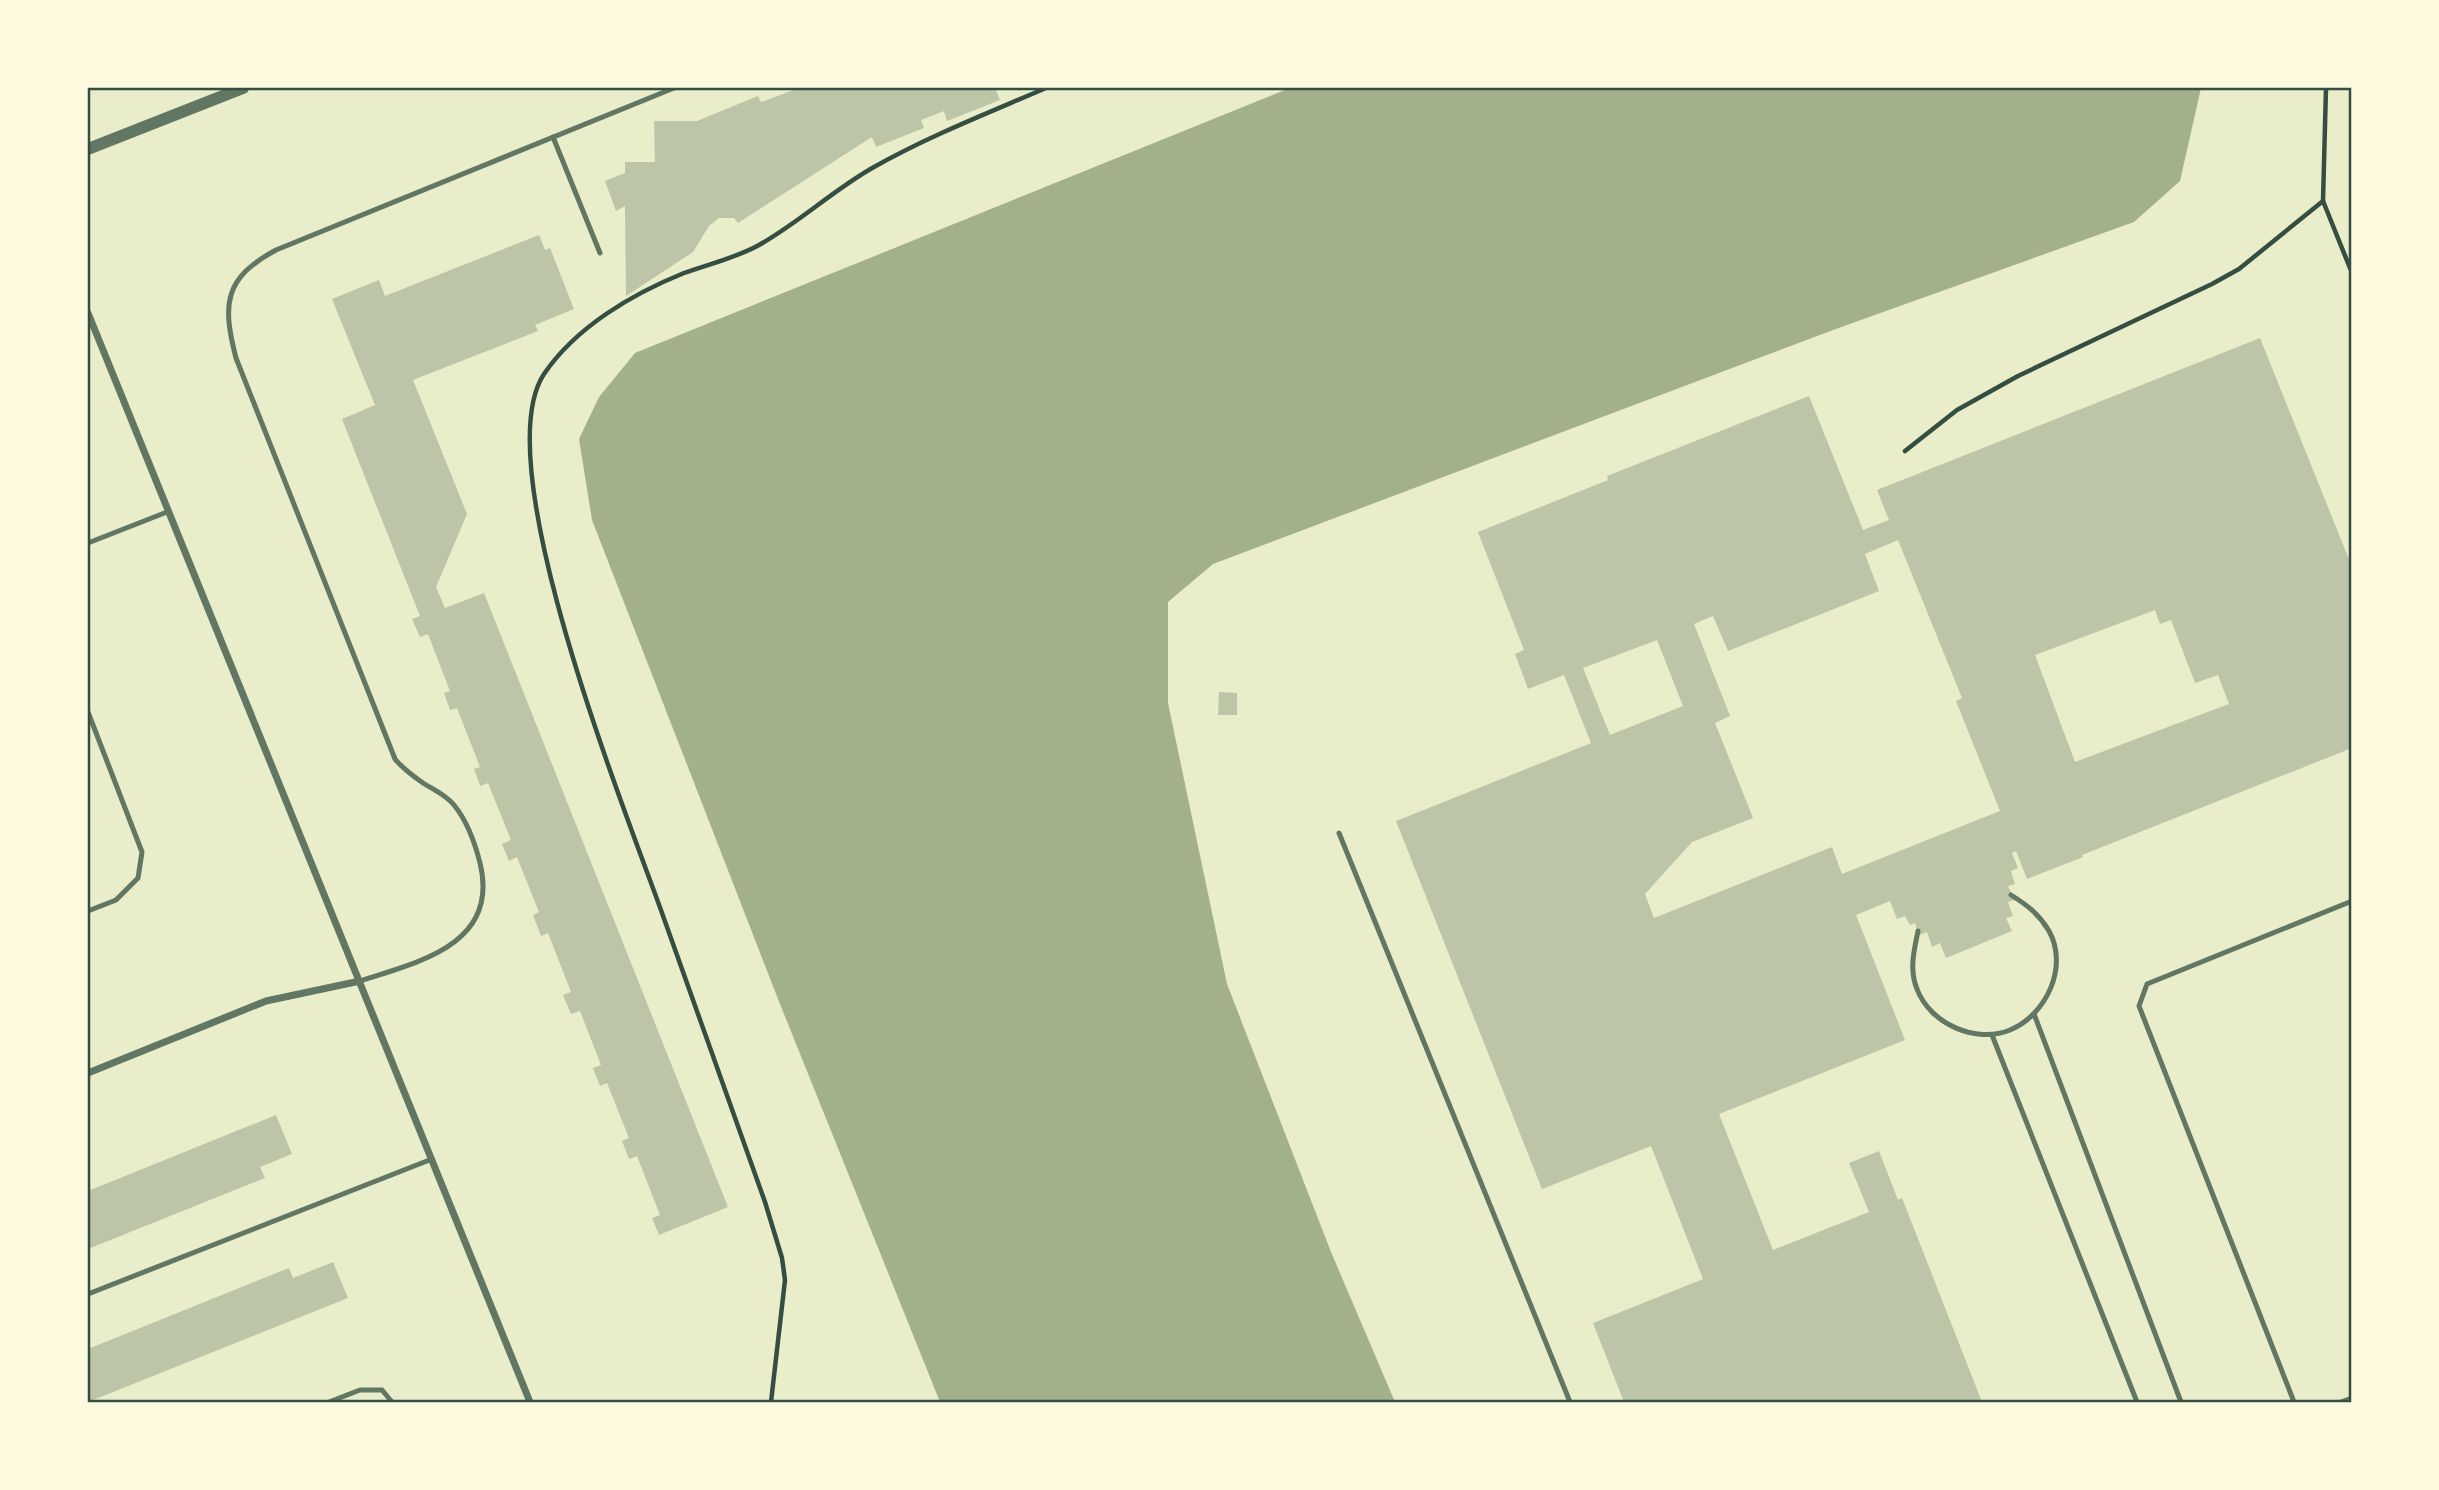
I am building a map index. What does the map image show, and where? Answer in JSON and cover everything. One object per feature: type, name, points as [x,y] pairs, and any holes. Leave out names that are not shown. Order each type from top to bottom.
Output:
[{"type":"street","points":[[88,149],[243,88]]},
{"type":"street","points":[[88,313],[530,1402]]},
{"type":"street","points":[[88,1073],[266,1002],[360,981]]},
{"type":"lane","points":[[360,981],[431,956],[459,939],[478,914],[483,894],[483,875],[470,833],[452,802],[424,784],[395,759],[236,358],[229,333],[228,307],[233,288],[244,270],[276,250],[674,88]]},
{"type":"lane","points":[[553,137],[600,253]]},
{"type":"lane","points":[[88,543],[167,512]]},
{"type":"lane","points":[[88,712],[142,852],[138,878],[116,900],[88,911]]},
{"type":"lane","points":[[1339,832],[1570,1402]]},
{"type":"lane","points":[[1918,931],[1912,962],[1917,990],[1933,1013],[1956,1029],[1992,1035],[2012,1029],[2034,1014],[2051,990],[2056,962],[2051,934],[2035,911],[2011,895]]},
{"type":"lane","points":[[2294,1402],[2139,1006],[2147,984],[2351,901]]},
{"type":"lane","points":[[2034,1014],[2181,1402]]},
{"type":"lane","points":[[1992,1035],[2137,1402]]},
{"type":"lane","points":[[88,1294],[432,1159]]},
{"type":"lane","points":[[329,1402],[360,1390],[382,1390],[392,1402]]},
{"type":"lane","points":[[2341,1402],[2351,1398]]},
{"type":"path","points":[[771,1402],[785,1280],[782,1258],[765,1202],[575,665],[545,552],[531,475],[531,429],[535,398],[541,378],[574,338],[618,308],[682,274],[759,245],[843,185],[876,166],[1046,88]]},
{"type":"path","points":[[2326,88],[2323,201],[2351,273]]},
{"type":"path","points":[[1905,451],[1957,410],[2008,382],[2239,269],[2323,201]]},
{"type":"shaded area","points":[[1290,88],[2201,88],[2180,181],[2134,222],[1833,330],[1213,564],[1168,602],[1168,703],[1227,984],[1331,1252],[1395,1402],[940,1402],[778,999],[592,520],[579,439],[599,397],[635,353]]},
{"type":"building","points":[[799,88],[1001,88],[996,90],[1000,100],[947,121],[944,111],[921,120],[924,128],[876,147],[872,137],[738,223],[734,218],[719,218],[709,226],[693,252],[626,296],[625,206],[616,211],[605,181],[625,173],[625,162],[655,162],[654,121],[697,121],[758,96],[761,102]]},
{"type":"building","points":[[539,235],[545,250],[550,248],[574,309],[535,325],[538,331],[413,380],[467,514],[436,587],[445,608],[484,593],[728,1207],[659,1235],[652,1218],[660,1215],[637,1156],[629,1159],[622,1141],[629,1138],[607,1083],[600,1086],[593,1068],[601,1065],[580,1011],[571,1014],[563,995],[571,992],[548,933],[541,936],[533,915],[539,912],[517,857],[509,861],[502,844],[511,840],[488,783],[480,786],[474,769],[480,767],[457,708],[450,710],[444,693],[450,691],[428,634],[420,637],[412,619],[420,616],[342,419],[375,405],[332,299],[379,280],[385,296]]},
{"type":"building","points":[[2260,338],[2352,567],[2352,748],[2027,879],[2016,851],[2012,853],[2018,868],[2011,871],[2015,884],[2008,886],[2014,900],[2008,902],[2013,916],[2006,918],[2012,931],[1946,958],[1940,943],[1932,947],[1927,932],[1919,935],[1915,923],[1910,925],[1905,916],[1897,919],[1890,901],[1856,915],[1905,1040],[1719,1114],[1773,1250],[1869,1212],[1849,1163],[1879,1151],[1898,1200],[1902,1198],[1982,1402],[1624,1402],[1593,1323],[1703,1279],[1651,1146],[1542,1189],[1396,821],[1591,743],[1564,675],[1528,689],[1515,654],[1524,650],[1478,532],[1608,480],[1607,476],[1809,396],[1863,530],[1889,520],[1877,490]],"holes":[[[1898,540],[1962,698],[1956,701],[2000,811],[1842,874],[1832,847],[1654,918],[1645,894],[1692,842],[1753,818],[1715,723],[1730,716],[1694,624],[1713,616],[1728,651],[1879,591],[1865,554]],[[2155,610],[2160,624],[2171,620],[2195,683],[2218,675],[2229,704],[2075,762],[2035,655]],[[1657,640],[1683,706],[1610,735],[1583,668]]]},
{"type":"building","points":[[1219,692],[1237,693],[1237,715],[1218,715]]},
{"type":"building","points":[[276,1115],[292,1154],[260,1167],[265,1178],[88,1249],[88,1191]]},
{"type":"building","points":[[333,1262],[348,1298],[88,1402],[88,1349],[289,1268],[293,1278]]}]
